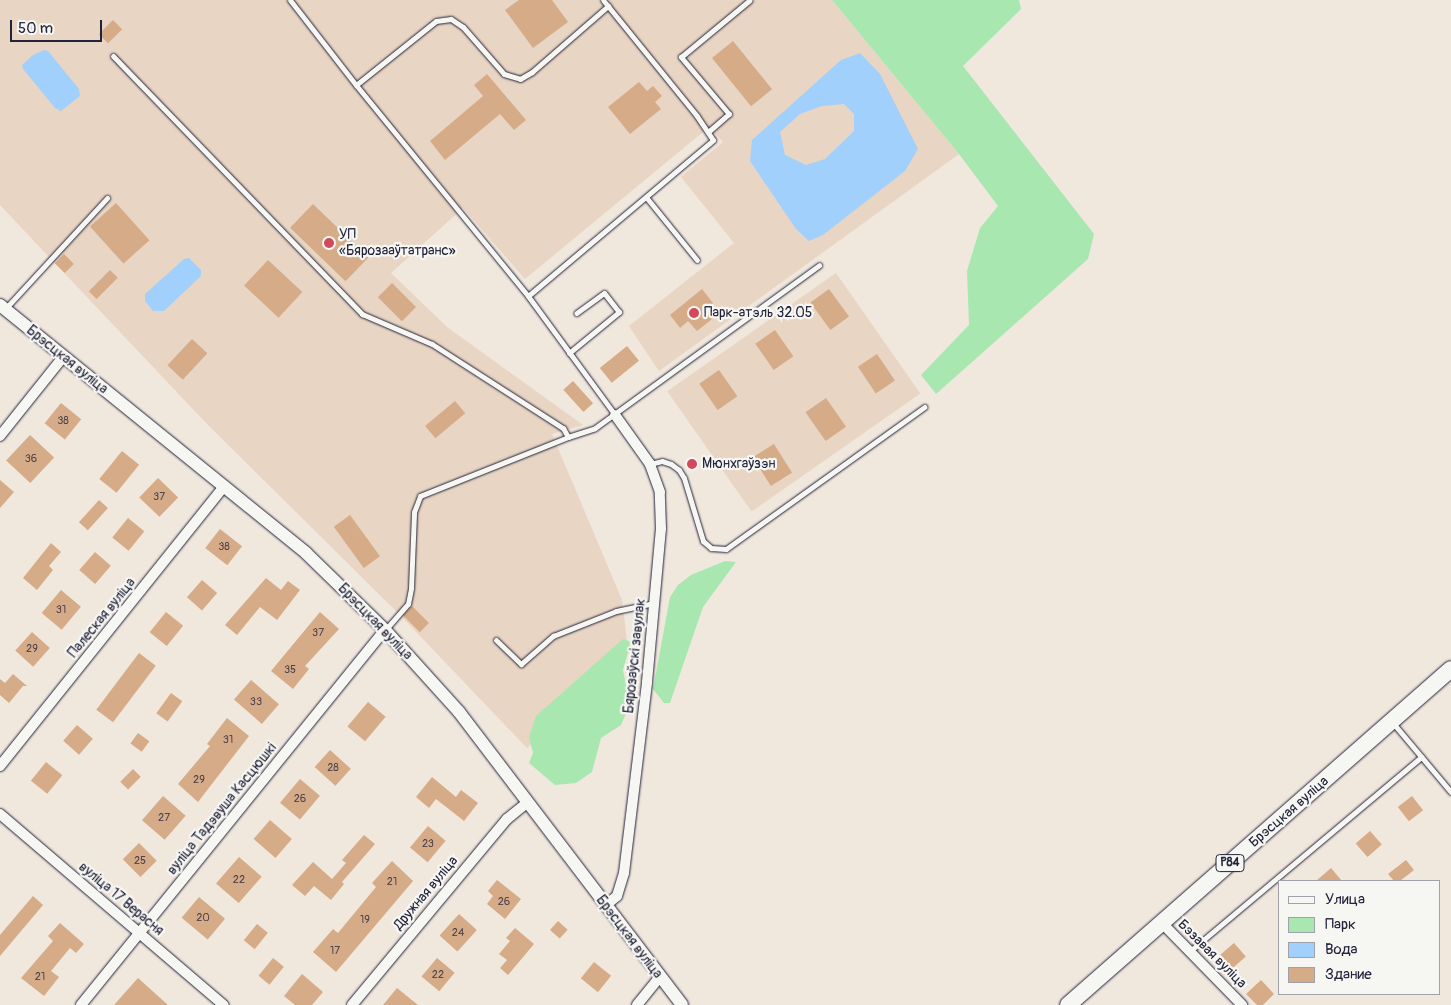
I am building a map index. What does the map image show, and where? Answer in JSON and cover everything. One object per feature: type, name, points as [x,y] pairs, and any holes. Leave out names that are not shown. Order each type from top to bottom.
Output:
[{"type":"main road","name":"Брэсцкая вуліца","points":[[1068,1005],[1446,673]]},
{"type":"street","name":"Брэсцкая вуліца","points":[[2,307],[306,553],[385,630],[459,712],[682,1005]]},
{"type":"street","points":[[0,436],[63,357]]},
{"type":"street","name":"Бярозаўскі завулак","points":[[606,905],[617,896],[624,874],[655,603],[661,528],[660,492],[650,464],[615,415]]},
{"type":"street","name":"Палеская вуліца","points":[[0,766],[224,486]]},
{"type":"street","name":"вуліца Тадэвуша Касцюшкі","points":[[82,1005],[385,630]]},
{"type":"street","name":"Дружная вуліца","points":[[352,1005],[507,819],[527,803]]},
{"type":"street","name":"вуліца 17 Верасня","points":[[0,814],[224,1005]]},
{"type":"street","name":"Бэзавая вуліца","points":[[1162,923],[1242,1005]]},
{"type":"street","points":[[637,1005],[660,978]]},
{"type":"lane","points":[[291,0],[356,85],[528,296],[615,415]]},
{"type":"lane","points":[[528,296],[713,140],[603,0]]},
{"type":"lane","points":[[708,132],[729,114],[681,57],[750,0]]},
{"type":"lane","points":[[356,85],[436,21],[451,19],[463,27],[504,74],[520,79],[532,72],[608,6]]},
{"type":"lane","points":[[113,56],[362,314],[432,344],[563,428],[568,437]]},
{"type":"lane","points":[[646,196],[697,260]]},
{"type":"lane","points":[[2,307],[106,198]]},
{"type":"lane","points":[[385,630],[408,604],[411,588],[414,512],[420,496],[595,428],[818,265]]},
{"type":"lane","points":[[569,353],[619,312],[604,293],[576,313]]},
{"type":"lane","points":[[650,464],[662,461],[671,464],[679,470],[703,541],[711,548],[726,549],[924,407]]},
{"type":"lane","points":[[496,640],[522,664],[553,636],[616,610],[655,603]]},
{"type":"lane","points":[[1392,722],[1451,792]]},
{"type":"lane","points":[[1190,952],[1421,757]]},
{"type":"shaded area","points":[[0,0],[832,0],[959,154],[659,371],[629,326],[734,243],[681,177],[723,142],[709,127],[525,279],[463,208],[391,273],[447,327],[583,425],[552,434],[622,600],[628,649],[571,708],[527,748],[399,614],[206,423],[0,205]]},
{"type":"shaded area","points":[[836,273],[920,393],[752,512],[667,391]]},
{"type":"green space","points":[[832,0],[1019,0],[1021,9],[963,66],[1094,234],[1088,259],[936,394],[921,375],[969,325],[967,271],[980,228],[998,206],[959,154]]},
{"type":"green space","points":[[725,561],[736,562],[703,607],[670,703],[664,703],[653,689],[670,597],[678,585],[691,575]]},
{"type":"green space","points":[[623,639],[631,642],[623,670],[630,704],[621,725],[601,738],[592,772],[576,783],[555,785],[529,763],[533,753],[529,737],[536,716]]},
{"type":"water","points":[[44,50],[48,51],[79,89],[80,96],[61,111],[55,108],[23,69],[22,65],[33,55]]},
{"type":"water","points":[[860,53],[880,74],[918,149],[905,171],[823,235],[809,241],[796,229],[750,161],[752,140],[841,60]],"holes":[[[844,104],[854,114],[854,131],[825,159],[806,165],[785,155],[780,132],[800,114],[822,106]]]},
{"type":"water","points":[[189,258],[201,270],[201,276],[164,311],[153,311],[145,301],[145,294],[184,259]]},
{"type":"building","points":[[519,0],[552,0],[568,22],[533,48],[505,10]]},
{"type":"building","points":[[113,20],[122,29],[108,43],[99,34]]},
{"type":"building","points":[[733,41],[772,89],[751,106],[712,58]]},
{"type":"building","points":[[487,74],[526,120],[514,130],[500,114],[445,160],[430,141],[483,96],[474,85]]},
{"type":"building","points":[[639,82],[647,91],[653,86],[662,96],[655,102],[661,109],[630,134],[608,107]]},
{"type":"building","points":[[116,203],[149,240],[123,264],[90,226]]},
{"type":"building","name":"УП «Бярозааўтатранс»","points":[[313,204],[368,257],[345,281],[290,228]]},
{"type":"building","points":[[64,254],[74,264],[65,273],[55,263]]},
{"type":"building","points":[[268,260],[302,292],[279,318],[244,286]]},
{"type":"building","points":[[110,270],[118,278],[97,299],[89,291]]},
{"type":"building","points":[[392,283],[416,307],[402,321],[378,297]]},
{"type":"building","points":[[702,289],[713,303],[705,311],[712,319],[697,331],[688,321],[680,328],[670,315]]},
{"type":"building","points":[[829,289],[849,317],[830,330],[810,303]]},
{"type":"building","points":[[775,330],[793,356],[774,370],[755,344]]},
{"type":"building","points":[[192,339],[207,353],[183,380],[167,365]]},
{"type":"building","points":[[627,346],[639,361],[612,383],[600,368]]},
{"type":"building","points":[[877,354],[895,381],[876,393],[858,367]]},
{"type":"building","points":[[719,370],[737,396],[718,410],[699,384]]},
{"type":"building","points":[[573,381],[593,403],[583,412],[563,390]]},
{"type":"building","points":[[826,398],[846,427],[826,441],[806,412]]},
{"type":"building","points":[[455,401],[465,413],[435,438],[425,426]]},
{"type":"building","points":[[61,403],[81,419],[65,440],[45,423]]},
{"type":"building","points":[[30,435],[54,458],[30,483],[6,461]]},
{"type":"building","points":[[774,444],[792,473],[771,486],[753,457]]},
{"type":"building","points":[[122,451],[139,465],[116,493],[99,479]]},
{"type":"building","points":[[158,478],[178,497],[159,517],[139,497]]},
{"type":"building","points":[[0,480],[14,492],[0,508]]},
{"type":"building","points":[[99,500],[108,508],[88,530],[79,522]]},
{"type":"building","points":[[350,515],[380,556],[364,568],[334,527]]},
{"type":"building","points":[[128,518],[144,531],[129,551],[112,537]]},
{"type":"building","points":[[220,529],[242,546],[227,565],[205,548]]},
{"type":"building","points":[[51,543],[61,552],[49,566],[53,570],[37,590],[23,578]]},
{"type":"building","points":[[95,552],[111,566],[95,584],[79,570]]},
{"type":"building","points":[[266,578],[281,590],[288,581],[300,590],[277,620],[260,607],[237,635],[225,625]]},
{"type":"building","points":[[202,580],[217,593],[202,610],[187,597]]},
{"type":"building","points":[[61,590],[81,607],[62,630],[42,613]]},
{"type":"building","points":[[412,606],[429,623],[420,632],[403,615]]},
{"type":"building","points":[[166,612],[183,626],[167,646],[150,632]]},
{"type":"building","points":[[320,612],[339,629],[305,666],[309,669],[293,689],[271,671]]},
{"type":"building","points":[[32,632],[50,648],[33,667],[15,651]]},
{"type":"building","points":[[139,653],[156,666],[113,722],[96,710]]},
{"type":"building","points":[[13,674],[27,686],[23,686],[9,703],[0,695],[0,679],[5,683]]},
{"type":"building","points":[[251,680],[279,704],[262,724],[234,700]]},
{"type":"building","points":[[171,693],[182,701],[168,721],[156,713]]},
{"type":"building","points":[[368,702],[386,717],[365,741],[347,727]]},
{"type":"building","points":[[227,718],[249,736],[198,802],[178,784],[210,746],[207,744]]},
{"type":"building","points":[[77,725],[93,739],[79,755],[63,741]]},
{"type":"building","points":[[138,733],[149,741],[142,752],[130,744]]},
{"type":"building","points":[[330,750],[351,769],[335,786],[315,767]]},
{"type":"building","points":[[46,762],[62,775],[47,794],[31,781]]},
{"type":"building","points":[[133,769],[141,777],[128,790],[120,782]]},
{"type":"building","points":[[432,777],[456,797],[461,790],[478,803],[464,821],[436,799],[429,808],[416,797]]},
{"type":"building","points":[[300,779],[320,796],[300,819],[280,803]]},
{"type":"building","points":[[163,796],[186,816],[165,840],[142,820]]},
{"type":"building","points":[[1412,796],[1423,810],[1409,821],[1398,807]]},
{"type":"building","points":[[270,820],[292,839],[275,858],[254,839]]},
{"type":"building","points":[[428,826],[446,841],[428,862],[410,847]]},
{"type":"building","points":[[1370,831],[1382,845],[1367,857],[1356,843]]},
{"type":"building","points":[[364,835],[375,844],[342,882],[344,884],[331,900],[314,886],[305,896],[292,885],[313,862],[332,879],[346,863],[342,860]]},
{"type":"building","points":[[139,843],[157,861],[140,877],[123,859]]},
{"type":"building","points":[[239,857],[262,877],[239,903],[216,883]]},
{"type":"building","points":[[1406,860],[1414,870],[1401,880],[1393,880],[1388,874]]},
{"type":"building","points":[[392,861],[413,881],[336,972],[313,952],[333,929],[338,933],[376,887],[372,883]]},
{"type":"building","points":[[1331,868],[1341,880],[1317,880]]},
{"type":"building","points":[[497,880],[521,899],[505,919],[487,904],[493,896],[488,891]]},
{"type":"building","points":[[33,896],[43,905],[0,956],[0,935]]},
{"type":"building","points":[[199,897],[225,919],[208,940],[182,918]]},
{"type":"building","points":[[459,914],[477,930],[457,952],[440,936]]},
{"type":"building","points":[[558,921],[568,930],[560,939],[550,930]]},
{"type":"building","points":[[60,923],[84,944],[76,953],[70,948],[51,971],[59,977],[44,996],[21,978],[53,941],[48,936]]},
{"type":"building","points":[[257,924],[268,933],[255,949],[244,940]]},
{"type":"building","points":[[515,928],[534,944],[508,975],[500,968],[507,960],[499,954],[510,941],[506,938]]},
{"type":"building","points":[[1234,943],[1246,957],[1232,968],[1220,955]]},
{"type":"building","points":[[273,958],[284,967],[269,985],[259,976]]},
{"type":"building","points":[[437,958],[455,973],[439,991],[422,976]]},
{"type":"building","points":[[594,962],[611,976],[598,992],[581,978]]},
{"type":"building","points":[[302,974],[323,992],[312,1005],[295,1005],[284,996]]},
{"type":"building","points":[[138,978],[168,1005],[114,1005]]},
{"type":"building","points":[[1261,980],[1274,994],[1263,1005],[1257,1005],[1246,994]]},
{"type":"building","points":[[397,988],[418,1005],[383,1005]]},
{"type":"place","name":"УП «Бярозааўтатранс»","points":[[329,243]]},
{"type":"place","name":"Парк-атэль 32.05","points":[[694,313]]},
{"type":"place","name":"Мюнхгаўзэн","points":[[692,464]]}]
